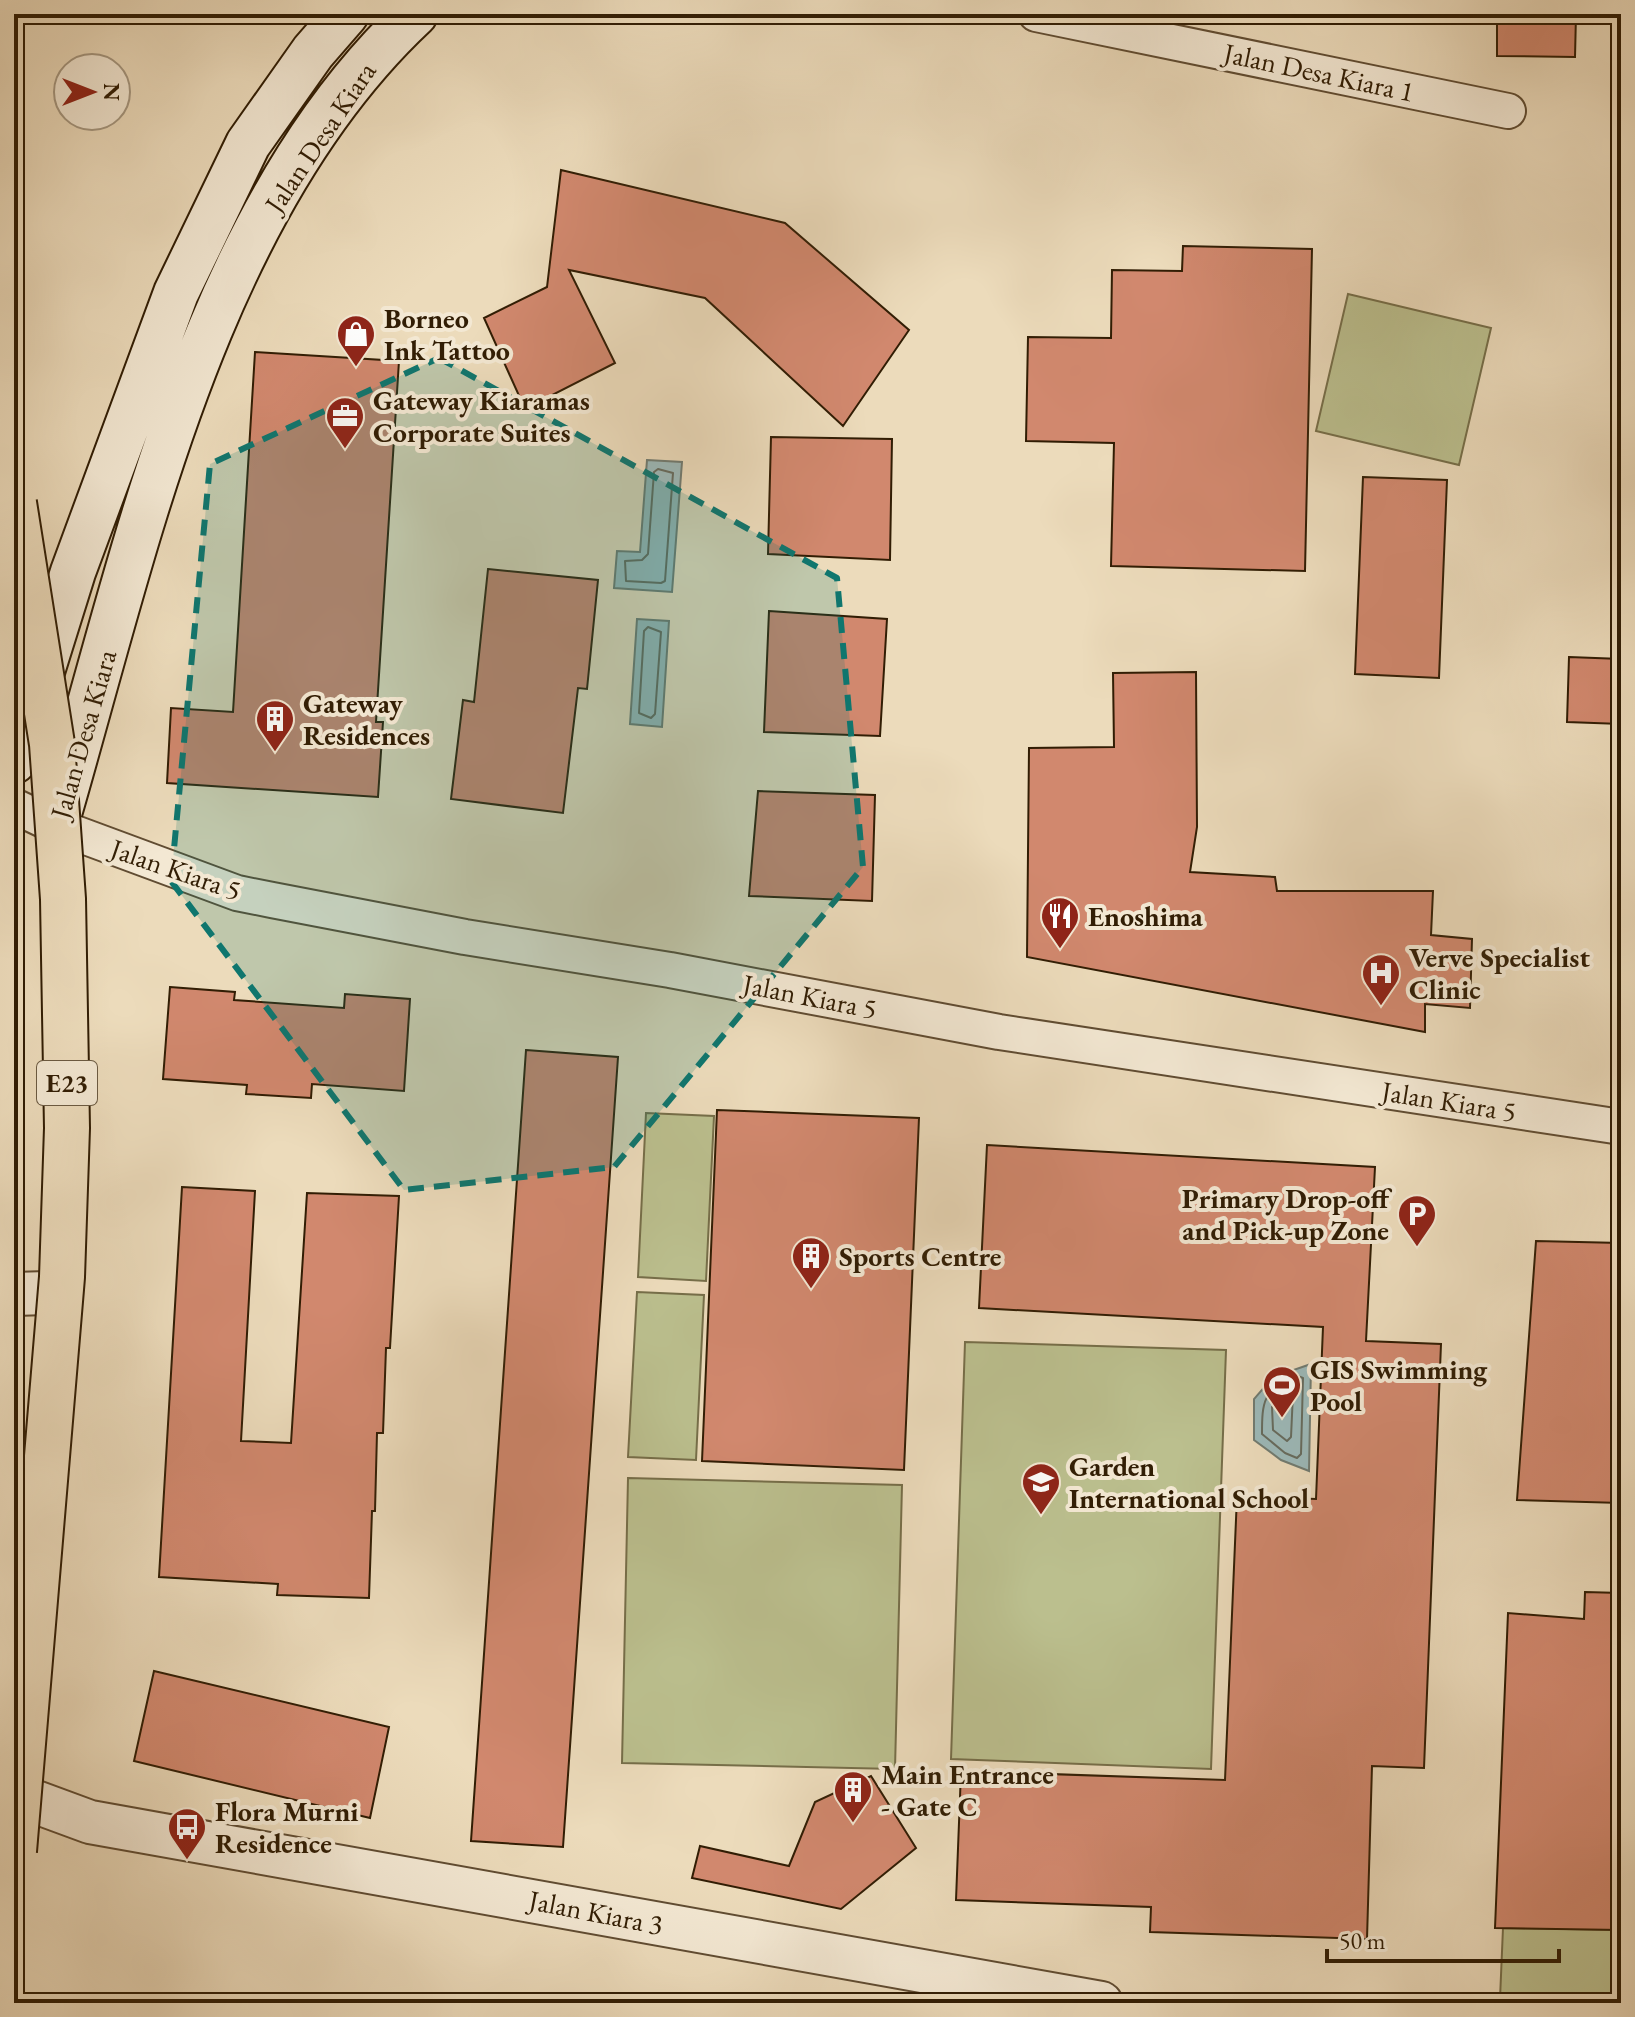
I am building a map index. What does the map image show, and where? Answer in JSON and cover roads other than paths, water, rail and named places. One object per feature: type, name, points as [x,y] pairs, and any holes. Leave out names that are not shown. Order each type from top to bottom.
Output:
[{"type":"highway","name":"E23","points":[[14,503],[52,744],[63,899],[67,1128],[62,1277],[14,1851]]},
{"type":"main road","name":"Jalan Desa Kiara","points":[[14,761],[73,572],[176,293],[248,144],[313,52],[346,14]]},
{"type":"main road","name":"Jalan Desa Kiara","points":[[14,1628],[56,826],[148,511],[186,395],[227,289],[289,173],[351,80],[415,14]]},
{"type":"street","name":"Jalan Desa Kiara 1","points":[[1036,14],[1508,111]]},
{"type":"street","name":"Jalan Kiara 5","points":[[14,806],[56,826],[237,893],[387,923],[670,970],[999,1032],[1621,1127]]},
{"type":"street","name":"Jalan Kiara 3","points":[[14,1794],[90,1822],[1101,2003]]},
{"type":"street","name":"Jalan Kiara 3","points":[[14,1824],[90,1822]]},
{"type":"water","points":[[647,460],[682,462],[672,592],[614,588],[617,551],[640,552]]},
{"type":"water","points":[[637,619],[669,621],[662,727],[630,724]]},
{"type":"water","name":"GIS Swimming Pool","points":[[1311,1364],[1309,1471],[1281,1460],[1254,1440],[1254,1399],[1273,1377]]},
{"type":"place","name":"Borneo Ink Tattoo","points":[[356,368]]},
{"type":"place","name":"Gateway Kiaramas Corporate Suites","points":[[345,450]]},
{"type":"place","name":"Gateway Residences","points":[[275,753]]},
{"type":"place","name":"Enoshima","points":[[1060,950]]},
{"type":"place","name":"Verve Specialist Clinic","points":[[1381,1007]]},
{"type":"place","name":"Primary Drop-off and Pick-up Zone","points":[[1417,1248]]},
{"type":"place","name":"Sports Centre","points":[[811,1290]]},
{"type":"place","name":"GIS Swimming Pool","points":[[1282,1419]]},
{"type":"place","name":"Garden International School","points":[[1041,1516]]},
{"type":"place","name":"Main Entrance - Gate C","points":[[853,1824]]},
{"type":"place","name":"Flora Murni Residence","points":[[187,1861]]}]
